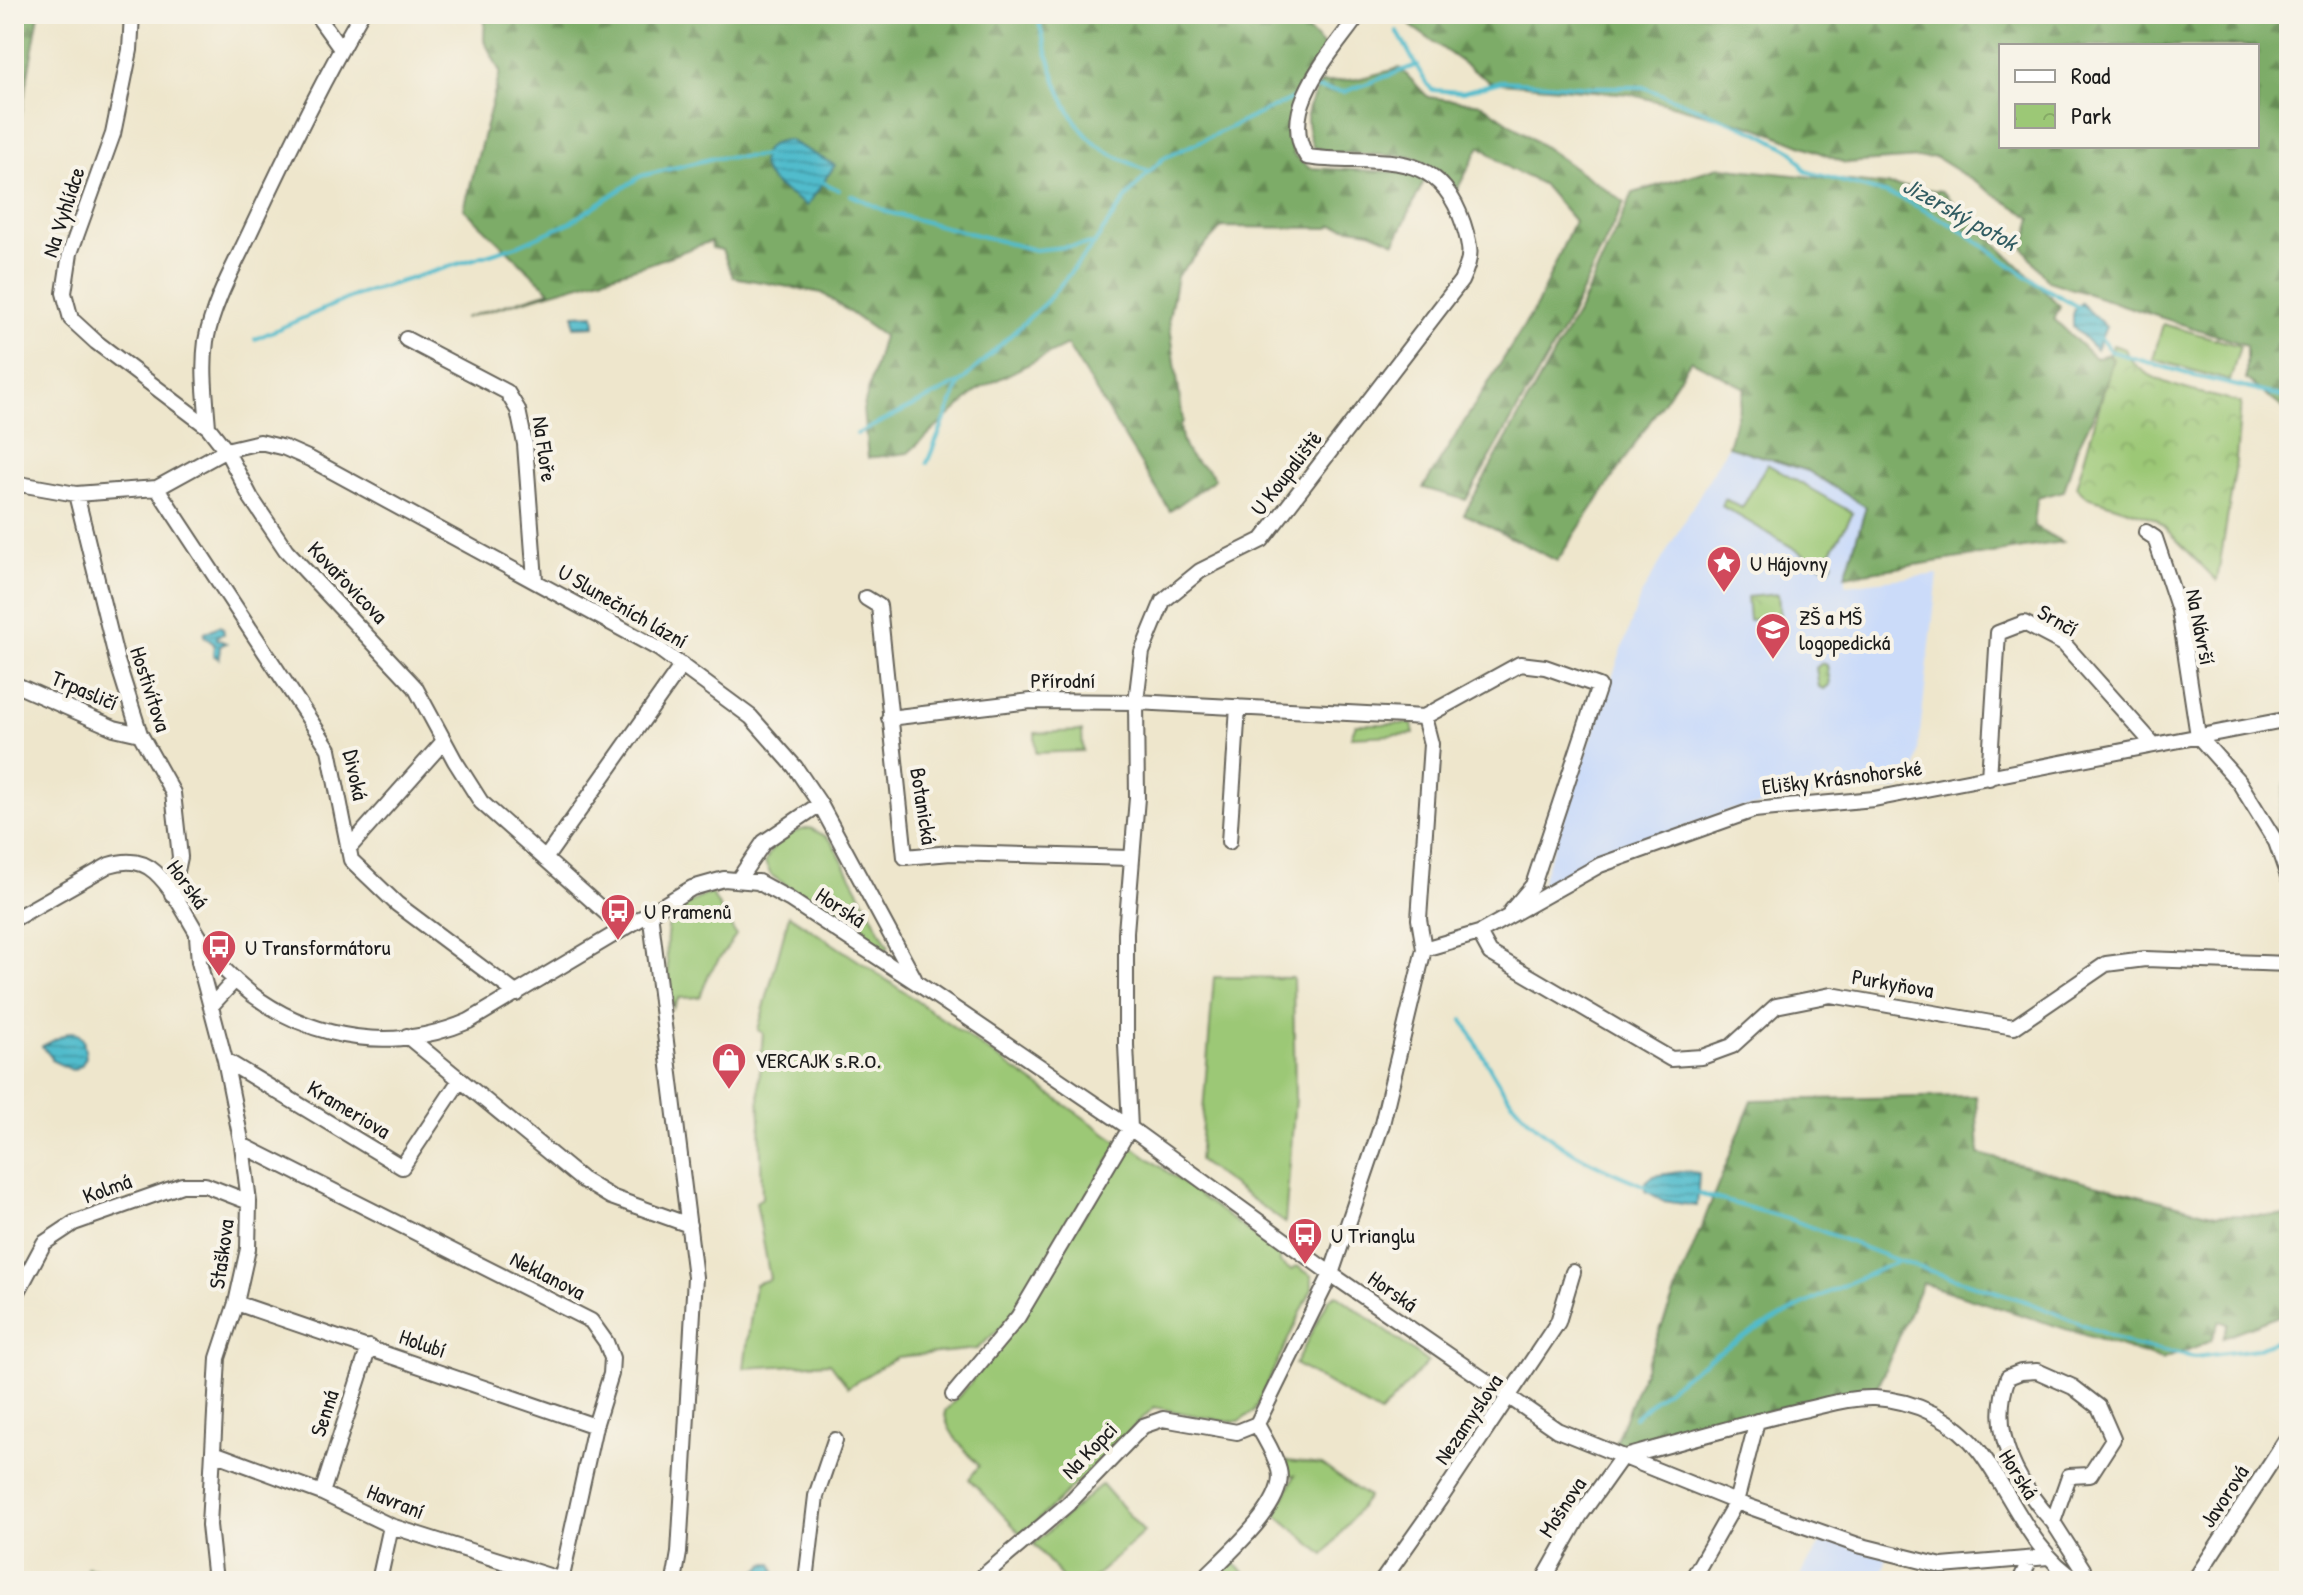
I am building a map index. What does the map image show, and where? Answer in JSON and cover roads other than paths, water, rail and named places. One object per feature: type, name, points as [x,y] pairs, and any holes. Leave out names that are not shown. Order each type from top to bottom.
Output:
[{"type":"street","name":"Na Vyhlídce","points":[[132,14],[130,50],[113,134],[70,253],[64,293],[71,319],[96,342],[208,427],[226,450]]},
{"type":"street","points":[[316,14],[341,49]]},
{"type":"street","points":[[208,427],[204,370],[213,316],[262,208],[361,14]]},
{"type":"street","name":"U Koupaliště","points":[[1130,1128],[1126,1017],[1130,858],[1137,798],[1136,702],[1142,652],[1163,601],[1200,571],[1262,540],[1461,281],[1469,264],[1471,247],[1459,211],[1440,181],[1428,171],[1410,163],[1307,157],[1298,143],[1298,119],[1305,96],[1359,14]]},
{"type":"street","name":"Na Floře","points":[[406,339],[507,392],[518,410],[525,444],[535,580]]},
{"type":"street","name":"U Slunečních lázní","points":[[157,488],[226,450],[260,442],[285,448],[659,649],[751,717],[795,767],[820,804],[917,983]]},
{"type":"street","name":"Kovařovicova","points":[[226,450],[251,498],[286,550],[415,687],[481,802],[623,928]]},
{"type":"street","points":[[14,483],[76,494],[157,488]]},
{"type":"street","name":"Divoká","points":[[157,488],[329,749],[351,860],[397,904],[517,994]]},
{"type":"street","name":"Hostivítova","points":[[76,494],[117,661],[140,734],[173,793],[180,857],[172,894]]},
{"type":"street","name":"Na Návrší","points":[[2146,532],[2155,538],[2179,610],[2198,736]]},
{"type":"street","name":"Botanická","points":[[866,598],[879,606],[905,857],[951,853],[1130,858]]},
{"type":"street","name":"Srnčí","points":[[1989,778],[1998,633],[2024,623],[2064,644],[2154,745]]},
{"type":"street","points":[[1201,1581],[1262,1516],[1278,1492],[1280,1472],[1257,1424],[1331,1274],[1382,1124],[1424,949],[1419,919],[1431,744],[1424,717],[1520,664],[1545,667],[1599,686],[1533,885],[1505,919]]},
{"type":"street","points":[[545,859],[682,665]]},
{"type":"street","name":"Trpasličí","points":[[14,684],[114,728],[140,734]]},
{"type":"street","name":"Přírodní","points":[[889,718],[1031,701],[1136,702],[1424,717]]},
{"type":"street","points":[[1229,842],[1238,707]]},
{"type":"street","name":"Elišky Krásnohorské","points":[[1424,949],[1479,933],[1600,865],[1754,810],[1874,799],[2289,719]]},
{"type":"street","points":[[2198,736],[2239,782],[2276,842],[2289,879]]},
{"type":"street","points":[[348,849],[444,741]]},
{"type":"street","points":[[738,880],[764,842],[820,804]]},
{"type":"street","name":"Horská","points":[[14,919],[109,865],[124,861],[140,863],[153,870],[196,934],[235,980],[272,1010],[300,1024],[348,1036],[407,1036],[455,1027],[517,994],[692,888],[724,879],[758,882],[917,983],[1130,1128],[1331,1274],[1557,1430],[1736,1502],[1858,1545],[1942,1566],[2048,1557]]},
{"type":"street","points":[[650,912],[695,1277],[679,1553],[674,1581]]},
{"type":"street","name":"Purkyňova","points":[[1479,933],[1490,953],[1671,1059],[1702,1057],[1732,1046],[1776,1006],[1831,995],[2014,1027],[2106,964],[2145,959],[2289,964]]},
{"type":"street","name":"Staškova","points":[[196,934],[199,962],[225,1060],[242,1145],[249,1202],[248,1249],[236,1303],[218,1358],[209,1525],[215,1581]]},
{"type":"street","points":[[211,1006],[235,980]]},
{"type":"street","points":[[407,1036],[581,1179],[611,1197],[689,1225]]},
{"type":"street","name":"Krameriova","points":[[225,1060],[402,1167],[460,1080]]},
{"type":"street","points":[[953,1395],[1018,1317],[1130,1128]]},
{"type":"street","name":"Neklanova","points":[[242,1145],[591,1321],[606,1342],[612,1358],[611,1374],[595,1426],[562,1581]]},
{"type":"street","name":"Kolmá","points":[[14,1299],[44,1243],[74,1223],[182,1185],[205,1185],[249,1202]]},
{"type":"street","name":"Nezamyslova","points":[[1382,1581],[1558,1322],[1573,1272]]},
{"type":"street","name":"Holubí","points":[[236,1303],[595,1426]]},
{"type":"street","name":"Senná","points":[[322,1493],[369,1347]]},
{"type":"street","name":"Horská","points":[[1621,1458],[1845,1401],[1876,1398],[1911,1404],[1932,1412],[1979,1451],[2023,1523],[2048,1557],[2081,1581],[2083,1569],[2053,1522],[2031,1498],[2001,1437],[2004,1388],[2008,1377],[2037,1371],[2073,1387],[2099,1407],[2113,1439],[2090,1475],[2069,1476],[2053,1522]]},
{"type":"street","name":"Na Kopci","points":[[977,1581],[1068,1504],[1143,1426],[1163,1419],[1237,1432],[1257,1424]]},
{"type":"street","points":[[1691,1581],[1736,1502],[1757,1421]]},
{"type":"street","name":"Javorová","points":[[2194,1581],[2289,1435]]},
{"type":"street","points":[[806,1581],[816,1496],[835,1440]]},
{"type":"street","name":"Havraní","points":[[214,1453],[322,1493],[391,1526],[562,1581]]},
{"type":"street","name":"Mošnova","points":[[1543,1581],[1579,1517],[1621,1458]]},
{"type":"street","points":[[379,1581],[391,1526]]},
{"type":"street","points":[[2020,1581],[2030,1559]]},
{"type":"water","points":[[788,140],[835,165],[807,206],[782,190],[763,168],[762,159],[768,147]]},
{"type":"water","points":[[2081,303],[2106,327],[2096,350],[2073,326],[2073,311]]},
{"type":"water","points":[[594,314],[595,326],[574,327],[574,315]]},
{"type":"water","points":[[219,626],[224,634],[218,635],[217,639],[226,643],[220,646],[219,659],[213,655],[214,644],[204,633]]},
{"type":"water","points":[[70,1032],[78,1033],[83,1039],[86,1057],[81,1066],[72,1070],[51,1060],[42,1046]]},
{"type":"water","points":[[1685,1171],[1699,1173],[1697,1206],[1664,1201],[1646,1191],[1646,1182],[1653,1176]]},
{"type":"water","points":[[767,1563],[772,1563],[776,1575],[770,1581],[749,1581],[749,1577]]},
{"type":"waterway","points":[[1037,14],[1058,86],[1075,120],[1099,146],[1148,172]]},
{"type":"waterway","name":"Jizerský potok","points":[[1397,31],[1432,90],[1463,92],[1503,81],[1643,87],[1759,133],[1794,152],[1805,171],[1901,198],[1960,229],[2036,283],[2078,307]]},
{"type":"waterway","points":[[1315,88],[1344,92],[1417,65]]},
{"type":"waterway","points":[[851,195],[887,212],[1035,250],[1094,244],[1135,188],[1164,158],[1300,95]]},
{"type":"waterway","points":[[255,339],[354,296],[519,245],[569,223],[641,176],[714,158],[767,156]]},
{"type":"waterway","points":[[818,180],[839,190]]},
{"type":"waterway","points":[[857,434],[961,382],[1047,301],[1094,244]]},
{"type":"waterway","name":"Jizerský potok","points":[[2100,337],[2110,351],[2195,376],[2289,398]]},
{"type":"waterway","points":[[927,463],[960,383]]},
{"type":"waterway","points":[[1463,1020],[1504,1091],[1534,1124],[1568,1150],[1648,1187]]},
{"type":"waterway","points":[[1696,1193],[1790,1219],[1899,1261],[2028,1302],[2132,1345],[2195,1357],[2256,1349],[2289,1335]]},
{"type":"waterway","points":[[1634,1418],[1694,1369],[1759,1328],[1828,1292],[1899,1261]]},
{"type":"place","name":"U Hájovny","points":[[1724,594]]},
{"type":"place","name":"ZŠ a MŠ logopedická","points":[[1773,661]]},
{"type":"place","name":"U Pramenů","points":[[618,942]]},
{"type":"place","name":"U Transformátoru","points":[[219,978]]},
{"type":"place","name":"VERCAJK s.ʀ.ᴏ.","points":[[729,1091]]},
{"type":"place","name":"U Trianglu","points":[[1305,1266]]}]
